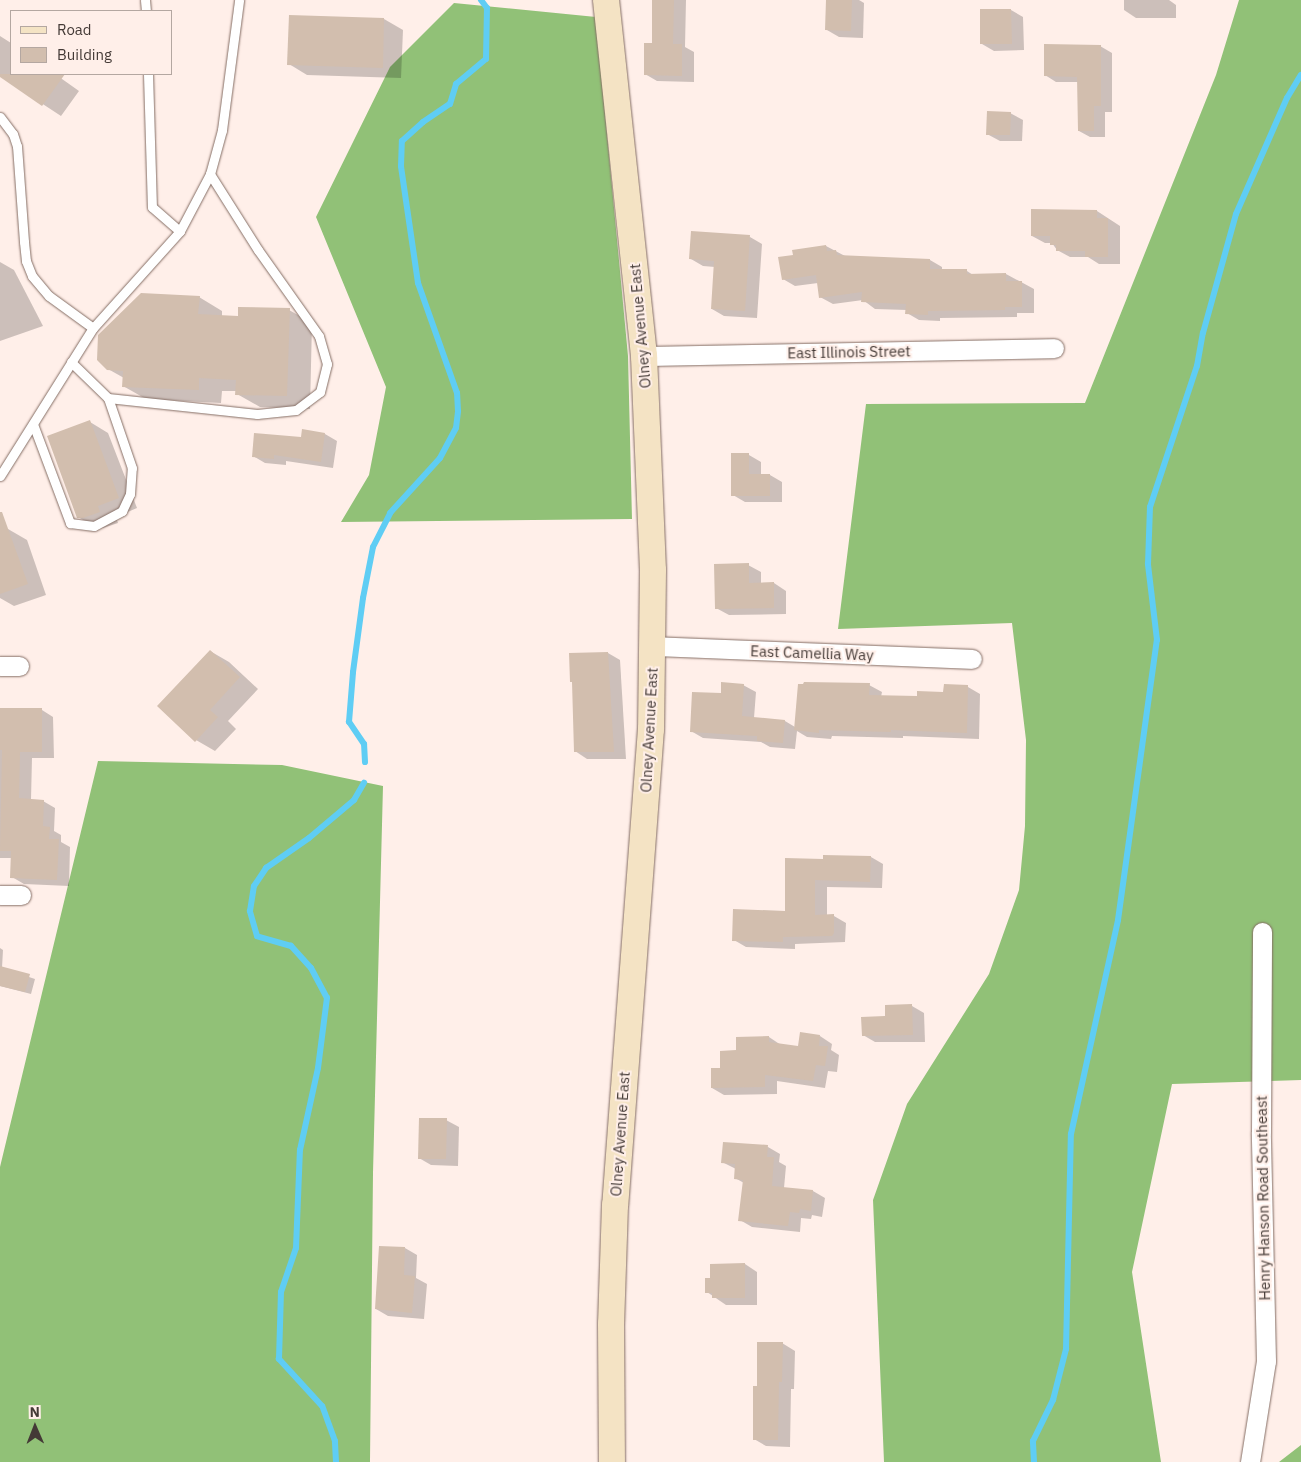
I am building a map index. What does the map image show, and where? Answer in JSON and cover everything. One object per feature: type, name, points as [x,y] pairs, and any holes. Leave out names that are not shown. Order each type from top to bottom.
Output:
[{"type":"main road","name":"Olney Avenue East","points":[[606,0],[644,356],[653,562],[651,729],[615,1205],[611,1324],[612,1462]]},
{"type":"street","name":"East Illinois Street","points":[[644,356],[1054,348]]},
{"type":"street","name":"East Camellia Way","points":[[653,646],[972,659]]},
{"type":"street","points":[[0,666],[19,666]]},
{"type":"street","points":[[0,895],[21,895]]},
{"type":"street","name":"Henry Hanson Road Southeast","points":[[1250,1462],[1266,1361],[1261,1132],[1262,932]]},
{"type":"lane","points":[[0,476],[92,328],[180,230],[210,174],[222,130],[239,0]]},
{"type":"lane","points":[[148,75],[152,207],[180,230]]},
{"type":"lane","points":[[0,117],[13,134],[17,146],[26,261],[32,276],[49,296],[92,328]]},
{"type":"lane","points":[[108,398],[258,414],[296,410],[320,392],[327,364],[319,336],[258,250],[210,174]]},
{"type":"lane","points":[[32,424],[70,523],[94,526],[122,511],[130,494],[132,468],[108,398],[71,362]]},
{"type":"green space","points":[[1239,0],[1301,0],[1301,1080],[1172,1084],[1132,1272],[1161,1462],[884,1462],[873,1200],[907,1104],[989,974],[1019,890],[1025,826],[1026,740],[1012,623],[838,629],[866,404],[1085,403],[1216,75]]},
{"type":"green space","points":[[454,3],[596,17],[628,356],[632,519],[341,522],[369,475],[386,387],[316,217],[390,67]]},
{"type":"green space","points":[[98,761],[282,765],[383,786],[373,1173],[370,1462],[0,1462],[0,1167]]},
{"type":"green space","points":[[1301,1445],[1301,1462],[1279,1462]]},
{"type":"building","points":[[652,0],[674,0],[673,44],[682,44],[682,76],[644,75],[644,43],[652,43]]},
{"type":"building","points":[[826,0],[852,0],[851,31],[825,30]]},
{"type":"building","points":[[980,9],[1011,9],[1012,44],[980,44]]},
{"type":"building","points":[[289,15],[384,18],[383,68],[287,65]]},
{"type":"building","points":[[1044,44],[1101,45],[1101,106],[1094,106],[1094,131],[1078,131],[1077,77],[1044,76]]},
{"type":"building","points":[[0,74],[64,75],[42,106],[0,77]]},
{"type":"building","points":[[987,111],[1011,112],[1010,135],[986,135]]},
{"type":"building","points":[[1031,209],[1097,210],[1097,218],[1108,218],[1108,257],[1085,257],[1085,251],[1056,251],[1056,245],[1050,245],[1050,236],[1031,236]]},
{"type":"building","points":[[691,231],[750,235],[745,311],[711,309],[714,261],[689,259]]},
{"type":"building","points":[[826,245],[827,251],[836,250],[837,255],[930,259],[930,269],[967,269],[967,274],[1006,273],[1006,281],[1022,281],[1022,307],[1005,307],[1005,310],[928,311],[928,315],[905,314],[906,304],[861,302],[862,292],[819,298],[816,275],[782,280],[778,257],[793,255],[792,250]]},
{"type":"building","points":[[141,293],[200,296],[198,314],[238,316],[238,307],[290,308],[287,396],[235,395],[236,380],[199,378],[199,390],[122,387],[123,371],[107,370],[97,360],[98,335]]},
{"type":"building","points":[[90,420],[119,498],[98,506],[100,512],[83,518],[77,518],[47,436]]},
{"type":"building","points":[[302,429],[325,433],[321,462],[274,455],[274,459],[252,457],[254,433],[301,437]]},
{"type":"building","points":[[731,453],[749,453],[749,474],[770,474],[770,496],[731,496]]},
{"type":"building","points":[[0,512],[2,512],[28,584],[0,594]]},
{"type":"building","points":[[749,563],[749,583],[774,582],[774,608],[715,609],[714,564]]},
{"type":"building","points":[[210,650],[240,677],[210,710],[218,717],[195,742],[157,706]]},
{"type":"building","points":[[608,652],[614,752],[574,752],[572,682],[570,682],[569,653]]},
{"type":"building","points":[[721,682],[744,684],[742,716],[785,720],[783,743],[757,741],[757,736],[690,732],[692,692],[721,693]]},
{"type":"building","points":[[804,682],[870,683],[869,695],[917,696],[917,691],[943,692],[944,684],[968,685],[967,733],[819,730],[819,733],[794,730],[798,684],[803,684]]},
{"type":"building","points":[[0,708],[42,708],[42,752],[20,752],[19,798],[44,800],[43,826],[50,827],[49,839],[59,839],[57,880],[10,878],[11,851],[0,851],[2,750],[0,750]]},
{"type":"building","points":[[823,855],[871,856],[870,882],[815,880],[815,915],[834,914],[834,933],[832,936],[783,937],[783,942],[732,941],[733,909],[785,911],[785,858],[823,859]]},
{"type":"building","points":[[0,966],[30,974],[25,992],[0,986]]},
{"type":"building","points":[[912,1004],[913,1035],[862,1036],[861,1017],[885,1016],[885,1005]]},
{"type":"building","points":[[800,1032],[820,1035],[819,1046],[828,1046],[825,1066],[816,1065],[813,1081],[765,1075],[765,1087],[711,1088],[711,1068],[720,1068],[720,1051],[736,1050],[736,1037],[769,1036],[769,1042],[798,1046]]},
{"type":"building","points":[[419,1118],[447,1118],[446,1159],[418,1159]]},
{"type":"building","points":[[723,1142],[768,1145],[767,1157],[774,1157],[772,1186],[813,1190],[811,1211],[800,1209],[799,1213],[790,1212],[788,1226],[738,1221],[743,1180],[734,1179],[735,1164],[721,1163]]},
{"type":"building","points":[[379,1246],[405,1247],[404,1275],[415,1276],[412,1313],[375,1309]]},
{"type":"building","points":[[745,1263],[745,1298],[712,1298],[712,1293],[705,1293],[705,1278],[710,1278],[710,1264]]},
{"type":"building","points":[[757,1342],[783,1342],[782,1382],[779,1382],[778,1440],[753,1440],[753,1386],[757,1386]]},
{"type":"waterway","points":[[365,762],[364,744],[349,722],[353,672],[363,598],[373,547],[390,513],[440,458],[456,428],[458,411],[457,393],[418,283],[401,166],[402,141],[423,122],[450,104],[456,84],[486,59],[487,8],[481,0]]},
{"type":"waterway","points":[[1034,1462],[1033,1441],[1053,1400],[1066,1349],[1071,1134],[1118,920],[1157,640],[1148,564],[1150,507],[1197,366],[1203,333],[1236,214],[1287,98],[1301,75]]},
{"type":"waterway","points":[[336,1462],[335,1441],[322,1406],[279,1359],[281,1292],[296,1248],[300,1150],[318,1068],[327,998],[311,968],[291,946],[257,936],[250,911],[254,886],[266,868],[309,838],[354,800],[364,783]]}]
